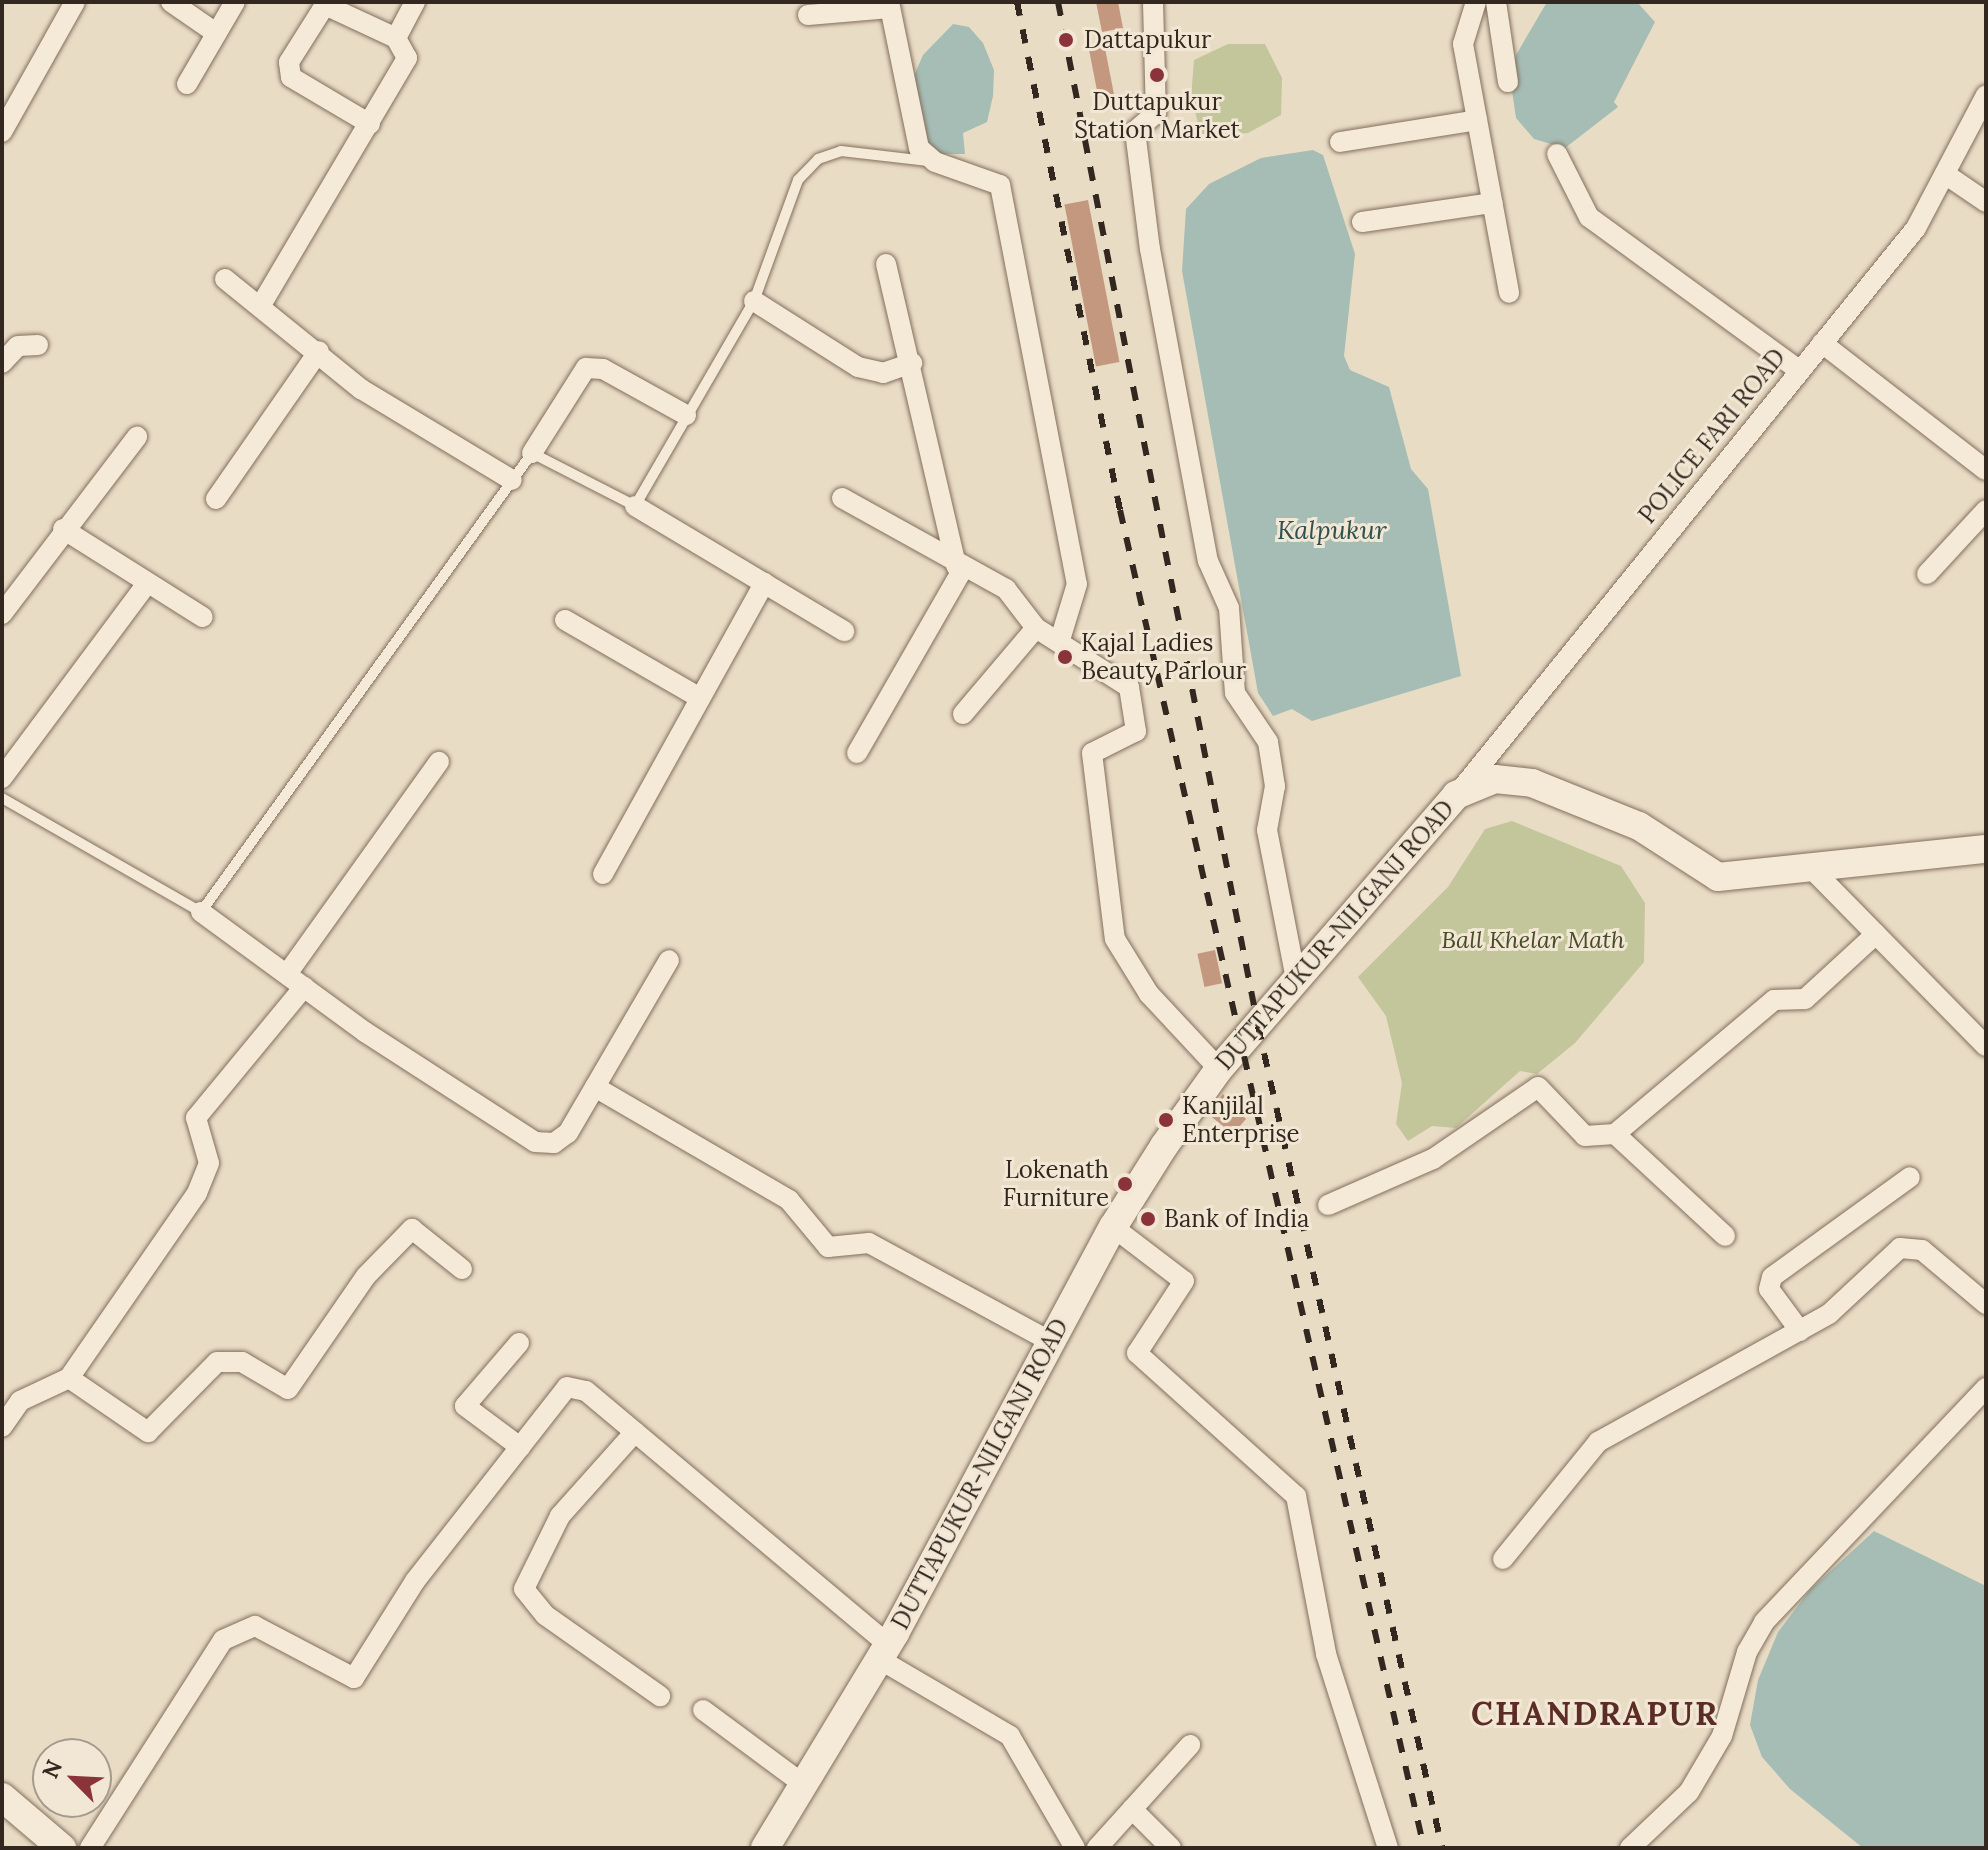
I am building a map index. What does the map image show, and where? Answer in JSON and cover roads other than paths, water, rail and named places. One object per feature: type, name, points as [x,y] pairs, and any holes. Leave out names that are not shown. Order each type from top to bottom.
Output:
[{"type":"main road","name":"DUTTAPUKUR-NILGANJ ROAD","points":[[765,1848],[883,1652],[1113,1227],[1219,1069],[1297,984],[1456,795],[1495,779],[1532,783],[1639,826],[1718,877],[1986,849]]},
{"type":"main road","points":[[2,1797],[62,1848]]},
{"type":"street","points":[[2,132],[75,2]]},
{"type":"street","points":[[171,2],[216,33]]},
{"type":"street","points":[[187,84],[235,2]]},
{"type":"street","points":[[396,38],[415,2]]},
{"type":"street","points":[[1153,2],[1156,113],[1135,131],[1150,249],[1208,561],[1229,608],[1235,693],[1268,742],[1275,786],[1267,830],[1297,984]]},
{"type":"street","points":[[1476,2],[1463,44],[1509,293]]},
{"type":"street","points":[[1496,2],[1508,82]]},
{"type":"street","points":[[261,305],[370,124],[407,58],[396,38],[325,5],[286,70],[370,124]]},
{"type":"street","points":[[808,15],[889,5],[911,123],[919,148],[935,162],[1000,185],[1077,584],[1060,640]]},
{"type":"street","name":"POLICE FARI ROAD","points":[[1456,795],[1916,228],[1986,95]]},
{"type":"street","points":[[1340,142],[1477,120]]},
{"type":"street","points":[[1557,154],[1589,217],[1799,370]]},
{"type":"street","points":[[1945,174],[1986,202]]},
{"type":"street","points":[[1362,222],[1493,203]]},
{"type":"street","points":[[857,753],[960,567],[886,264]]},
{"type":"street","points":[[225,279],[319,351],[361,389],[512,480]]},
{"type":"street","points":[[754,301],[858,367],[883,373],[912,363]]},
{"type":"street","points":[[1822,343],[1986,470]]},
{"type":"street","points":[[2,363],[18,346],[38,345]]},
{"type":"street","points":[[216,499],[319,351]]},
{"type":"street","points":[[532,453],[586,368],[603,369],[686,415]]},
{"type":"street","points":[[2,614],[63,529],[137,437]]},
{"type":"street","points":[[842,498],[960,567],[1006,589],[1036,628],[1060,640],[1129,687],[1136,731],[1092,753],[1115,939],[1149,994],[1219,1069]]},
{"type":"street","points":[[635,506],[844,631]]},
{"type":"street","points":[[1927,574],[1986,510]]},
{"type":"street","points":[[63,529],[146,585],[203,617]]},
{"type":"street","points":[[603,874],[764,583]]},
{"type":"street","points":[[2,778],[146,585]]},
{"type":"street","points":[[565,620],[700,698]]},
{"type":"street","points":[[963,714],[1036,628]]},
{"type":"street","points":[[287,974],[439,762]]},
{"type":"street","points":[[1810,867],[1986,1046]]},
{"type":"street","points":[[201,912],[304,987],[535,1142],[554,1143],[568,1133],[669,960]]},
{"type":"street","points":[[1328,1205],[1433,1159],[1538,1087],[1585,1136],[1615,1134],[1774,1000],[1805,999],[1876,934]]},
{"type":"street","points":[[2,1427],[20,1401],[69,1378],[207,1173],[196,1118],[304,987]]},
{"type":"street","points":[[595,1087],[789,1200],[828,1247],[869,1243],[1051,1342]]},
{"type":"street","points":[[1615,1134],[1725,1236]]},
{"type":"street","points":[[1800,1331],[1769,1289],[1772,1277],[1910,1177]]},
{"type":"street","points":[[1113,1227],[1184,1281],[1137,1353],[1296,1496],[1326,1654],[1389,1847]]},
{"type":"street","points":[[69,1378],[148,1432],[217,1362],[242,1362],[276,1386],[293,1385],[366,1276],[412,1229],[462,1269]]},
{"type":"street","points":[[1503,1559],[1598,1442],[1800,1331],[1907,1245],[1986,1304]]},
{"type":"street","points":[[519,1343],[465,1406],[520,1447]]},
{"type":"street","points":[[90,1848],[223,1640],[255,1626],[354,1678],[415,1581],[567,1387],[577,1386],[635,1432],[883,1652],[1010,1736],[1075,1848]]},
{"type":"street","points":[[1630,1848],[1689,1792],[1722,1736],[1747,1652],[1764,1622],[1986,1388]]},
{"type":"street","points":[[635,1432],[560,1516],[524,1589],[545,1615],[660,1696]]},
{"type":"street","points":[[703,1710],[803,1784]]},
{"type":"street","points":[[1097,1848],[1190,1745]]},
{"type":"street","points":[[1132,1809],[1171,1848]]},
{"type":"lane","points":[[2,798],[93,843],[201,912],[532,453],[635,506],[754,301],[791,194],[818,159],[841,151],[935,162]]},
{"type":"water","points":[[1547,2],[1637,2],[1655,22],[1614,102],[1618,107],[1565,148],[1534,139],[1516,118],[1512,91],[1516,55]]},
{"type":"water","points":[[953,24],[969,27],[983,43],[994,70],[993,96],[987,122],[963,133],[965,154],[940,154],[926,144],[913,78],[923,55]]},
{"type":"water","name":"Kalpukur","points":[[1313,150],[1323,155],[1355,254],[1344,356],[1350,370],[1389,387],[1411,469],[1428,489],[1461,676],[1312,721],[1292,709],[1273,716],[1258,693],[1182,271],[1186,209],[1209,184],[1261,158]]},
{"type":"water","points":[[1874,1531],[1986,1586],[1986,1848],[1863,1848],[1790,1789],[1762,1757],[1750,1725],[1758,1680],[1778,1632],[1810,1590]]},
{"type":"railway","points":[[1017,2],[1120,510],[1424,1848]]},
{"type":"railway","points":[[1058,2],[1258,1026],[1442,1848]]},
{"type":"place","name":"Dattapukur","points":[[1066,40]]},
{"type":"place","name":"Duttapukur Station Market","points":[[1157,75]]},
{"type":"place","name":"Kajal Ladies Beauty Parlour","points":[[1065,657]]},
{"type":"place","name":"Kanjilal Enterprise","points":[[1166,1120]]},
{"type":"place","name":"Lokenath Furniture","points":[[1125,1184]]},
{"type":"place","name":"Bank of India","points":[[1148,1219]]},
{"type":"district","name":"CHANDRAPUR","points":[[1595,1714]]},
{"type":"park label","name":"Ball Khelar Math","points":[[1533,940]]}]
